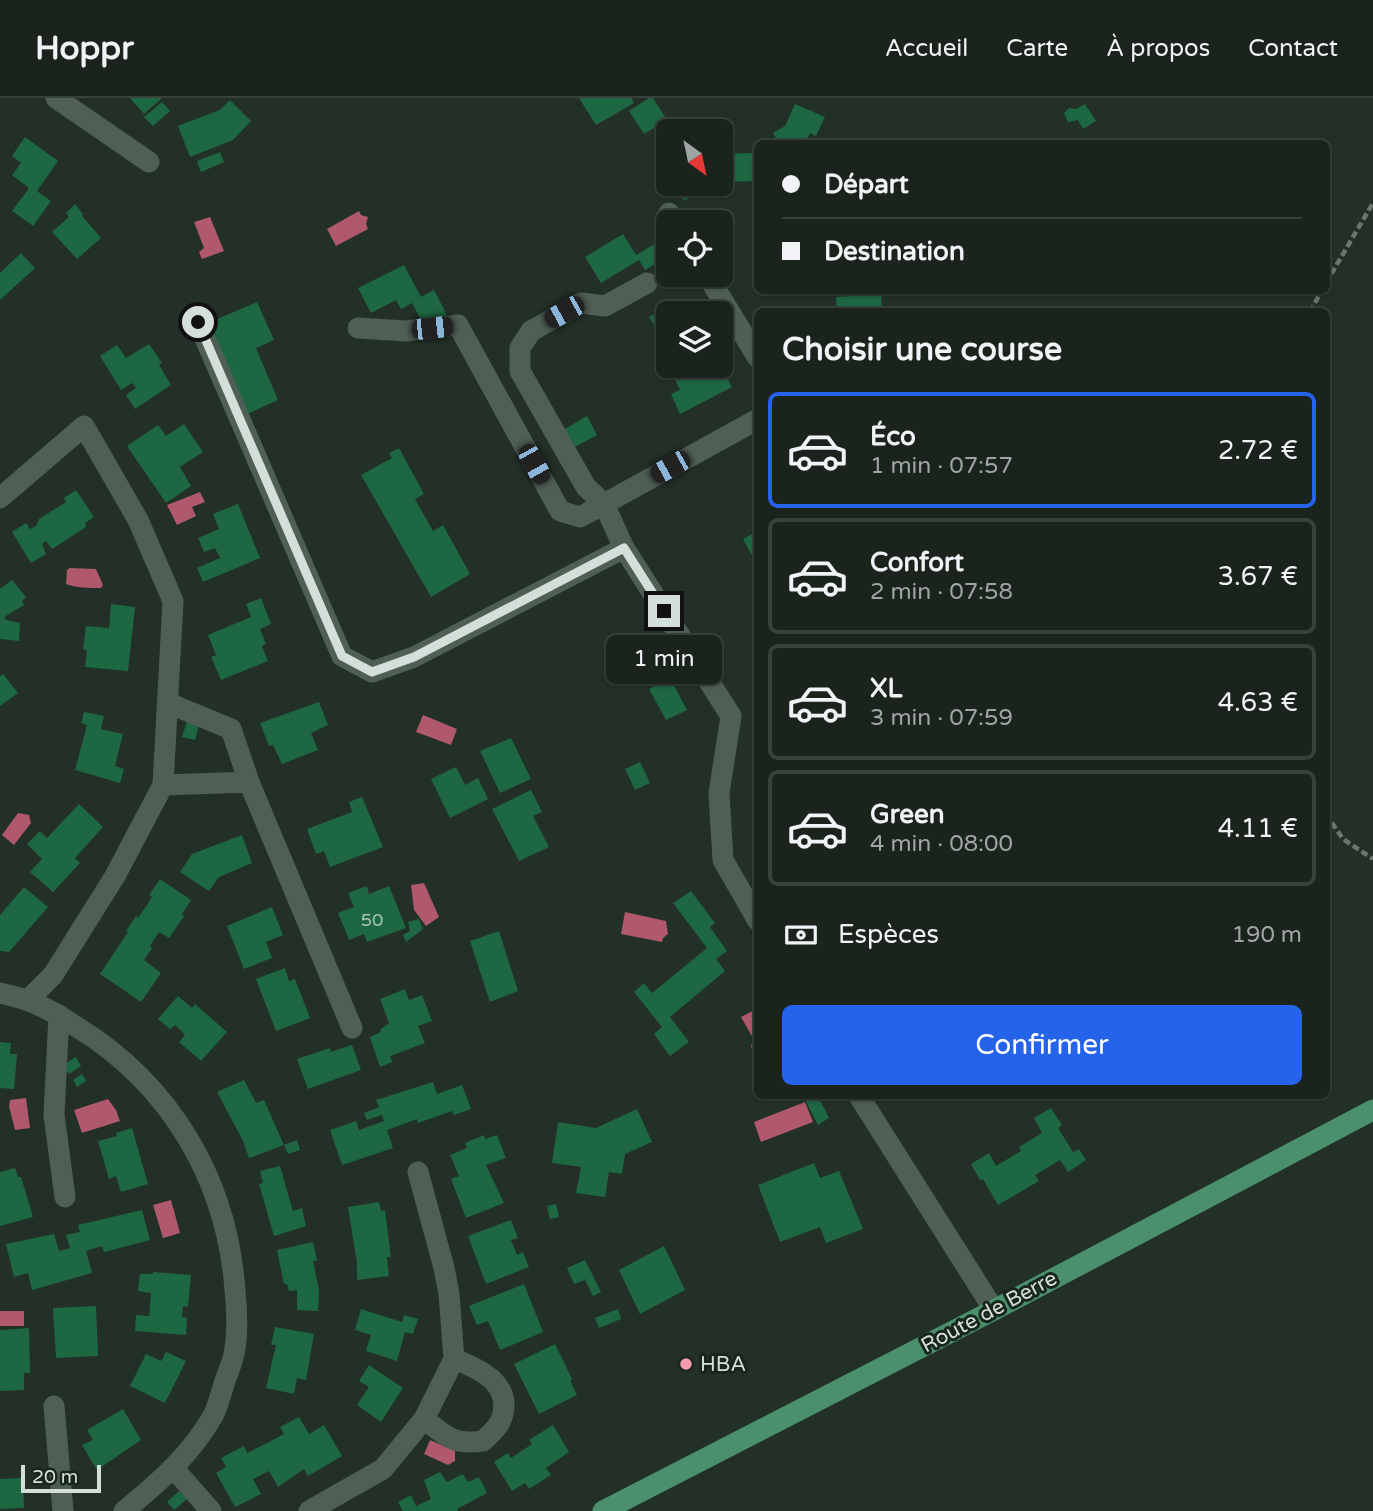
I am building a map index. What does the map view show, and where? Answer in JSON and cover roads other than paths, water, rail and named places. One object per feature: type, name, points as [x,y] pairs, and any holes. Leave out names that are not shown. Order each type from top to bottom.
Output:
[{"type":"main road","name":"Route de Berre","points":[[603,1511],[994,1310],[1373,1110]]},
{"type":"street","points":[[56,98],[149,162]]},
{"type":"street","points":[[647,283],[605,306],[581,303],[531,331],[520,348],[520,371],[586,487],[604,504],[624,548],[731,716],[719,793],[723,860],[754,914]]},
{"type":"street","points":[[714,287],[754,351]]},
{"type":"street","points":[[198,322],[342,656],[372,672],[414,657],[624,548]]},
{"type":"street","points":[[358,328],[406,331],[458,325],[560,511],[580,517],[754,421]]},
{"type":"street","points":[[0,498],[84,426],[138,520],[173,601],[163,785],[116,876],[53,975],[29,999]]},
{"type":"street","points":[[168,703],[231,729],[249,782],[352,1028]]},
{"type":"street","points":[[163,785],[249,782]]},
{"type":"street","points":[[0,993],[29,999],[59,1015],[125,1060],[174,1115],[205,1168],[222,1210],[233,1257],[236,1304],[234,1353],[214,1414],[174,1469],[124,1511]]},
{"type":"street","points":[[59,1015],[54,1115],[65,1197]]},
{"type":"street","points":[[861,1099],[994,1310]]},
{"type":"street","points":[[309,1511],[383,1469],[424,1419],[454,1359],[449,1294],[444,1268],[418,1172]]},
{"type":"street","points":[[424,1419],[444,1435],[464,1444],[483,1441],[500,1422],[505,1400],[497,1384],[479,1368],[454,1359]]},
{"type":"street","points":[[54,1406],[63,1511]]},
{"type":"street","points":[[174,1469],[211,1511]]},
{"type":"place","name":"HBA","points":[[686,1364]]}]
